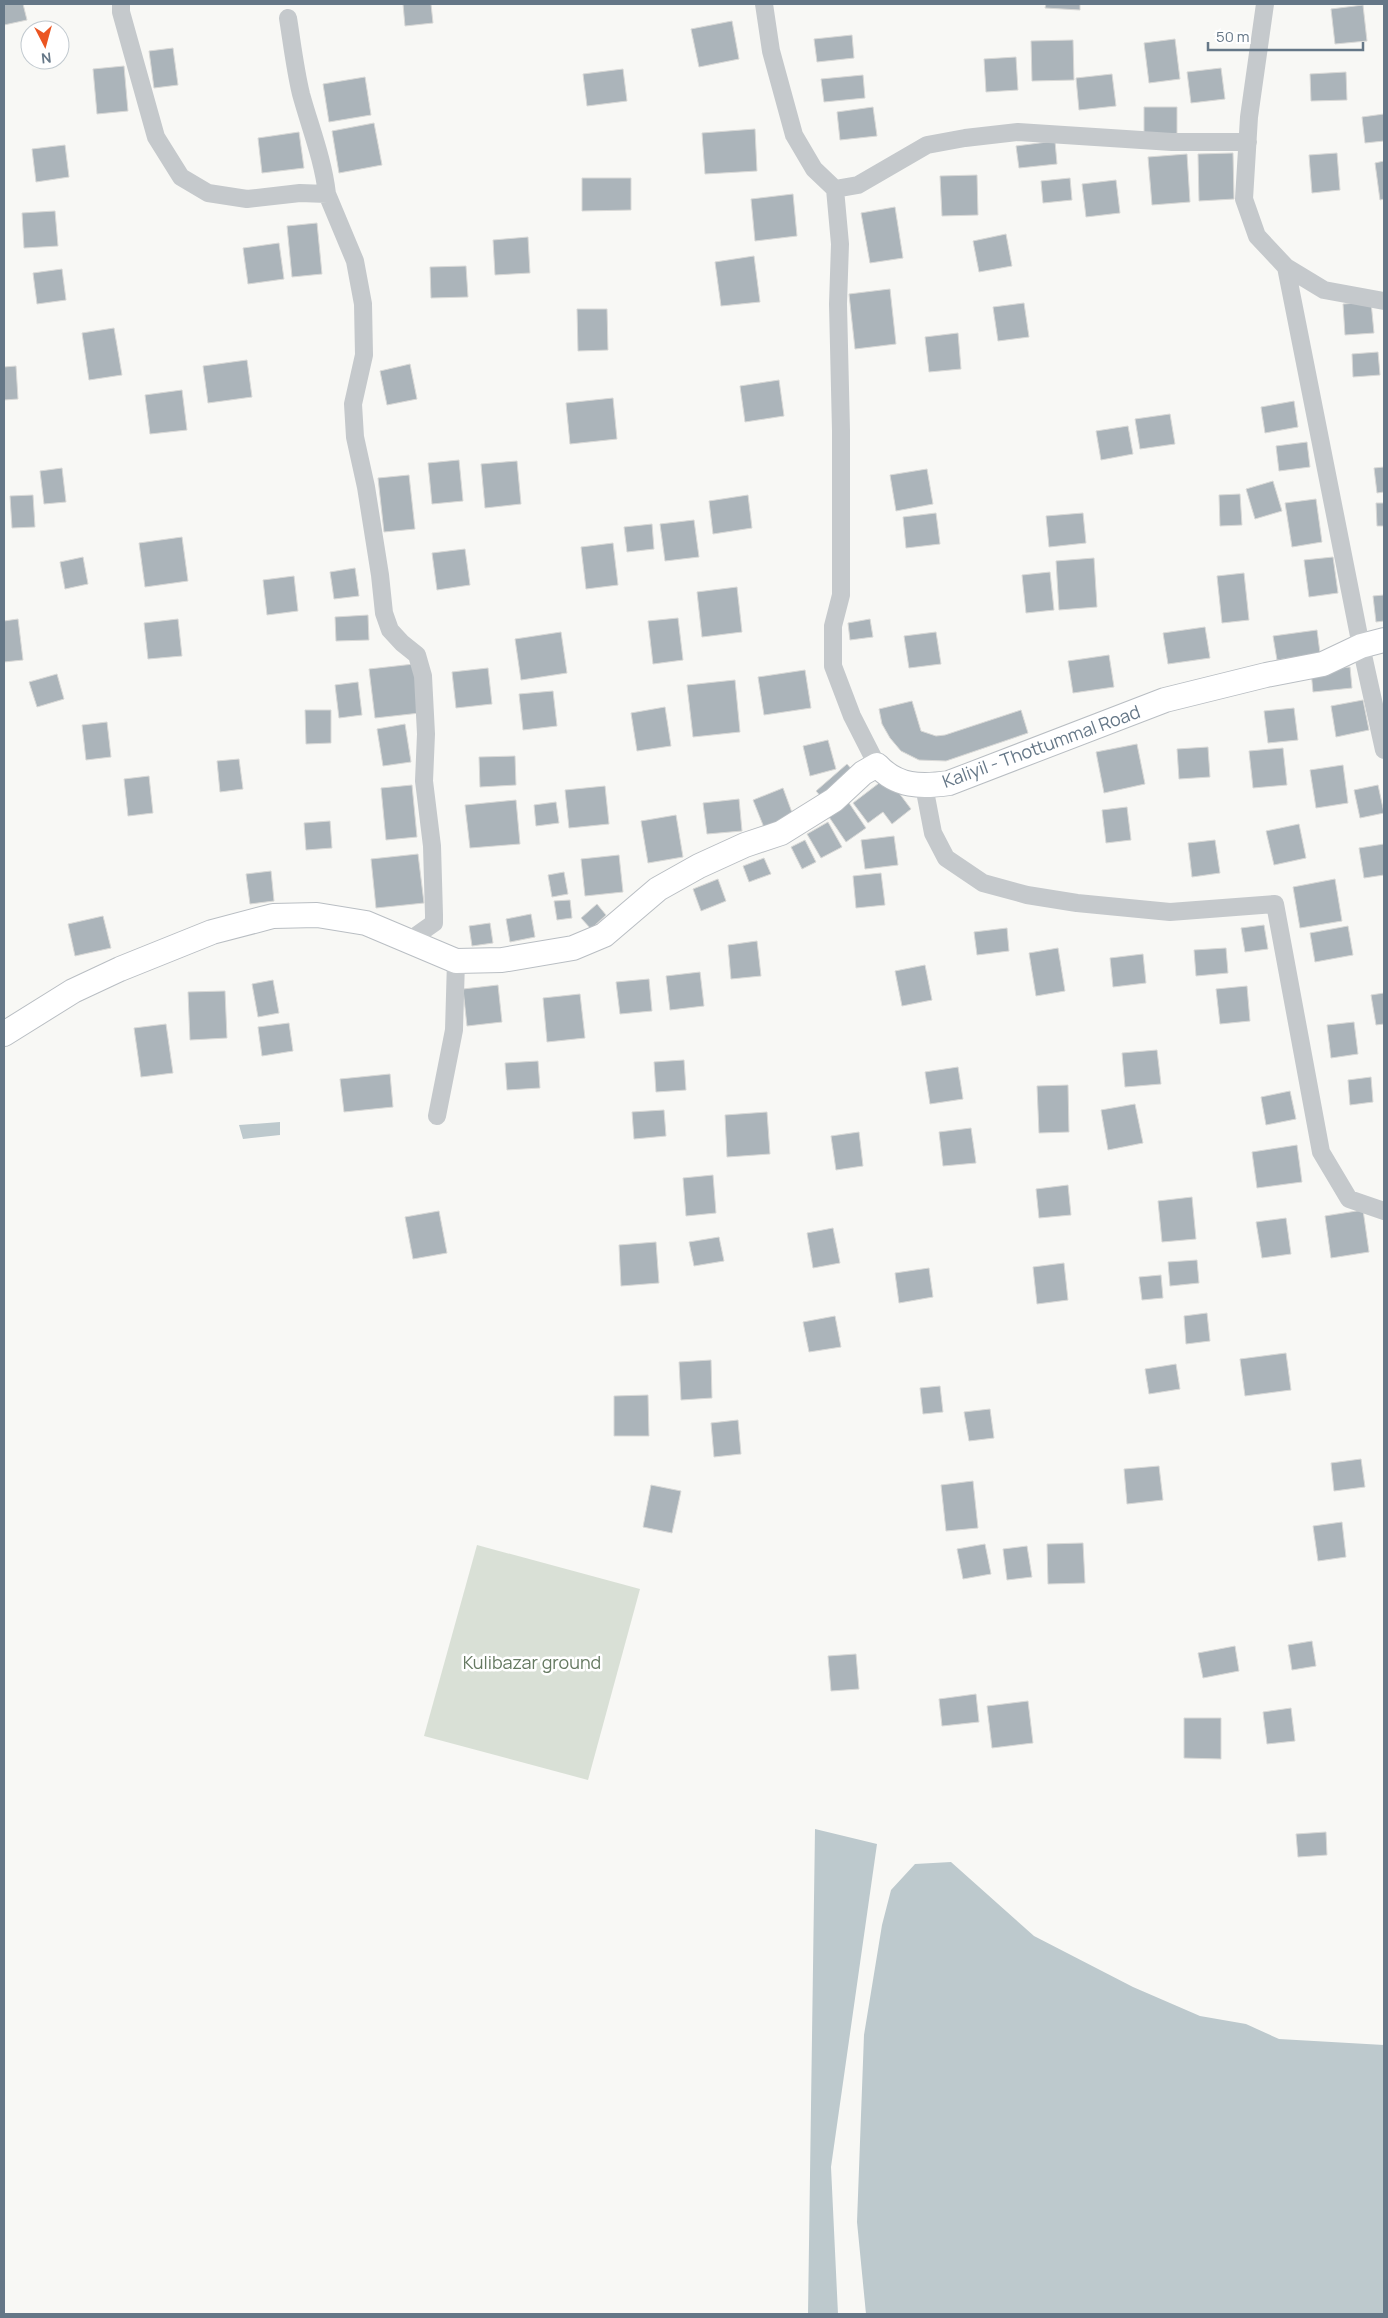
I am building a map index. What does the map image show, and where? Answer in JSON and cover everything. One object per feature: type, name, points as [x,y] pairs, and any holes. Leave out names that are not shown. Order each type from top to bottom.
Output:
[{"type":"main road","name":"Kaliyil - Thottummal Road","points":[[877,765],[892,778],[908,784],[924,786],[949,784],[1165,700],[1266,675],[1323,664],[1360,646],[1384,640]]},
{"type":"main road","points":[[4,1034],[74,991],[120,969],[212,932],[272,916],[317,915],[366,923],[456,961],[502,960],[573,948],[604,935],[658,889],[722,856],[782,833],[834,800],[863,773],[877,765]]},
{"type":"street","points":[[121,4],[121,12],[156,137],[181,177],[208,193],[247,199],[300,193],[327,194]]},
{"type":"street","points":[[764,4],[772,51],[794,135],[814,169],[835,189],[840,244],[838,304],[841,431],[841,595],[833,626],[833,666],[852,716],[877,765]]},
{"type":"street","points":[[1265,4],[1248,142],[1244,199],[1257,236],[1286,267],[1324,290],[1384,301]]},
{"type":"street","points":[[288,18],[300,90],[324,169],[327,194],[355,261],[363,304],[364,355],[353,404],[355,437],[367,497],[384,613],[390,630],[417,655],[423,676],[426,734],[424,782],[432,846],[434,923],[410,940]]},
{"type":"street","points":[[835,189],[858,185],[927,145],[964,138],[1018,132],[1172,142],[1248,142]]},
{"type":"street","points":[[1286,267],[1360,646],[1384,750]]},
{"type":"street","points":[[924,786],[933,833],[946,858],[983,883],[1027,895],[1076,904],[1170,912],[1276,904],[1321,1152],[1349,1199],[1384,1211]]},
{"type":"street","points":[[437,1116],[454,1030],[456,961]]},
{"type":"green space","name":"Kulibazar ground","points":[[477,1545],[640,1589],[588,1780],[424,1736]]},
{"type":"shaded area","points":[[280,1122],[280,1135],[243,1139],[239,1125]]},
{"type":"shaded area","points":[[815,1829],[877,1844],[831,2167],[838,2314],[808,2314]]},
{"type":"shaded area","points":[[951,1862],[1034,1936],[1133,1987],[1200,2016],[1246,2024],[1279,2039],[1384,2045],[1384,2314],[866,2314],[857,2222],[864,2035],[882,1925],[891,1890],[915,1864]]},
{"type":"building","points":[[4,4],[23,4],[27,20],[4,25]]},
{"type":"building","points":[[403,4],[431,4],[433,23],[405,26]]},
{"type":"building","points":[[1046,4],[1080,4],[1080,10],[1045,8]]},
{"type":"building","points":[[1363,5],[1367,41],[1335,44],[1331,9]]},
{"type":"building","points":[[732,21],[739,59],[699,67],[691,29]]},
{"type":"building","points":[[852,35],[854,58],[817,62],[814,39]]},
{"type":"building","points":[[1175,39],[1180,79],[1149,83],[1144,43]]},
{"type":"building","points":[[1073,40],[1074,80],[1032,81],[1031,41]]},
{"type":"building","points":[[173,48],[178,85],[154,88],[149,51]]},
{"type":"building","points":[[1016,57],[1018,90],[986,92],[984,59]]},
{"type":"building","points":[[124,66],[128,111],[97,114],[93,69]]},
{"type":"building","points":[[1221,68],[1225,99],[1191,103],[1187,72]]},
{"type":"building","points":[[623,69],[627,101],[587,106],[583,74]]},
{"type":"building","points":[[1346,72],[1347,100],[1311,101],[1310,74]]},
{"type":"building","points":[[1112,74],[1116,106],[1079,110],[1076,78]]},
{"type":"building","points":[[863,75],[865,98],[824,102],[821,79]]},
{"type":"building","points":[[365,77],[371,115],[329,122],[323,84]]},
{"type":"building","points":[[873,107],[877,136],[840,140],[837,112]]},
{"type":"building","points":[[1144,107],[1177,107],[1177,136],[1144,136]]},
{"type":"building","points":[[1384,114],[1384,141],[1365,143],[1362,117]]},
{"type":"building","points":[[374,123],[382,165],[339,173],[332,131]]},
{"type":"building","points":[[755,129],[757,171],[705,174],[702,133]]},
{"type":"building","points":[[299,132],[304,168],[262,173],[258,138]]},
{"type":"building","points":[[1055,141],[1057,164],[1019,168],[1016,146]]},
{"type":"building","points":[[65,145],[69,177],[36,182],[32,149]]},
{"type":"building","points":[[1233,153],[1234,199],[1199,201],[1198,154]]},
{"type":"building","points":[[1337,153],[1340,190],[1312,193],[1309,155]]},
{"type":"building","points":[[1187,154],[1190,202],[1152,205],[1148,157]]},
{"type":"building","points":[[1384,161],[1384,199],[1380,200],[1375,163]]},
{"type":"building","points":[[977,175],[978,215],[942,216],[940,176]]},
{"type":"building","points":[[582,178],[631,178],[631,210],[582,211]]},
{"type":"building","points":[[1070,178],[1072,200],[1043,203],[1041,181]]},
{"type":"building","points":[[1116,180],[1120,213],[1086,217],[1082,184]]},
{"type":"building","points":[[793,194],[797,236],[755,241],[751,199]]},
{"type":"building","points":[[895,207],[903,258],[870,263],[861,213]]},
{"type":"building","points":[[55,211],[58,246],[24,248],[22,213]]},
{"type":"building","points":[[317,223],[322,274],[292,277],[287,226]]},
{"type":"building","points":[[1006,234],[1012,266],[979,272],[973,241]]},
{"type":"building","points":[[528,237],[530,273],[495,275],[493,240]]},
{"type":"building","points":[[279,243],[284,279],[248,284],[243,248]]},
{"type":"building","points":[[754,256],[760,302],[721,306],[715,262]]},
{"type":"building","points":[[466,266],[468,297],[431,298],[430,267]]},
{"type":"building","points":[[62,269],[66,300],[37,304],[33,273]]},
{"type":"building","points":[[890,289],[896,344],[855,349],[849,294]]},
{"type":"building","points":[[1371,302],[1374,333],[1345,335],[1343,304]]},
{"type":"building","points":[[1024,303],[1029,337],[998,341],[993,307]]},
{"type":"building","points":[[577,309],[607,309],[608,350],[578,351]]},
{"type":"building","points":[[114,328],[122,375],[89,380],[82,333]]},
{"type":"building","points":[[958,333],[961,369],[929,372],[925,337]]},
{"type":"building","points":[[1378,352],[1380,375],[1353,377],[1352,354]]},
{"type":"building","points":[[247,360],[252,397],[208,403],[203,366]]},
{"type":"building","points":[[410,364],[417,399],[387,405],[380,371]]},
{"type":"building","points":[[16,366],[18,399],[4,400],[4,367]]},
{"type":"building","points":[[779,380],[784,416],[745,422],[740,386]]},
{"type":"building","points":[[182,390],[187,430],[150,434],[145,395]]},
{"type":"building","points":[[613,398],[617,439],[570,444],[566,403]]},
{"type":"building","points":[[1294,401],[1298,427],[1265,433],[1261,407]]},
{"type":"building","points":[[1170,414],[1175,444],[1140,449],[1135,419]]},
{"type":"building","points":[[1128,426],[1133,454],[1101,460],[1096,431]]},
{"type":"building","points":[[1307,442],[1310,467],[1279,471],[1276,446]]},
{"type":"building","points":[[459,460],[463,501],[432,504],[428,463]]},
{"type":"building","points":[[517,461],[521,504],[485,508],[481,464]]},
{"type":"building","points":[[1384,467],[1384,492],[1377,493],[1374,468]]},
{"type":"building","points":[[62,468],[66,502],[44,504],[40,471]]},
{"type":"building","points":[[927,469],[933,504],[896,511],[890,475]]},
{"type":"building","points":[[409,475],[415,529],[384,532],[378,478]]},
{"type":"building","points":[[1273,481],[1282,511],[1255,519],[1246,489]]},
{"type":"building","points":[[1240,494],[1242,525],[1220,526],[1219,495]]},
{"type":"building","points":[[33,495],[35,527],[12,528],[10,496]]},
{"type":"building","points":[[748,495],[752,528],[713,534],[709,501]]},
{"type":"building","points":[[1316,499],[1322,542],[1292,547],[1285,503]]},
{"type":"building","points":[[1376,503],[1384,503],[1384,526],[1377,526]]},
{"type":"building","points":[[936,513],[940,544],[906,548],[903,517]]},
{"type":"building","points":[[1083,513],[1086,543],[1049,547],[1046,516]]},
{"type":"building","points":[[694,520],[699,557],[665,561],[660,524]]},
{"type":"building","points":[[652,524],[654,549],[627,552],[624,527]]},
{"type":"building","points":[[182,537],[188,581],[145,587],[139,543]]},
{"type":"building","points":[[613,543],[618,585],[586,589],[581,547]]},
{"type":"building","points":[[465,549],[470,585],[437,590],[432,553]]},
{"type":"building","points":[[83,557],[88,584],[65,589],[60,562]]},
{"type":"building","points":[[1333,557],[1338,593],[1309,597],[1304,560]]},
{"type":"building","points":[[1094,558],[1097,607],[1059,610],[1056,561]]},
{"type":"building","points":[[355,568],[359,596],[334,599],[330,572]]},
{"type":"building","points":[[1050,572],[1054,610],[1026,613],[1022,575]]},
{"type":"building","points":[[1244,573],[1249,620],[1222,623],[1217,576]]},
{"type":"building","points":[[294,576],[298,611],[267,615],[263,580]]},
{"type":"building","points":[[737,587],[742,632],[702,637],[697,592]]},
{"type":"building","points":[[1384,595],[1384,621],[1376,622],[1373,596]]},
{"type":"building","points":[[368,615],[369,640],[336,641],[335,617]]},
{"type":"building","points":[[678,618],[683,660],[653,664],[648,621]]},
{"type":"building","points":[[18,619],[23,660],[4,662],[4,621]]},
{"type":"building","points":[[178,619],[182,656],[148,659],[144,623]]},
{"type":"building","points":[[870,619],[873,637],[850,640],[848,623]]},
{"type":"building","points":[[1205,627],[1210,658],[1168,664],[1163,633]]},
{"type":"building","points":[[1317,630],[1320,653],[1277,660],[1273,636]]},
{"type":"building","points":[[561,632],[567,673],[521,680],[515,639]]},
{"type":"building","points":[[936,632],[941,664],[909,668],[904,636]]},
{"type":"building","points":[[1109,655],[1114,687],[1073,693],[1068,661]]},
{"type":"building","points":[[414,664],[420,713],[375,718],[369,669]]},
{"type":"building","points":[[1350,667],[1352,688],[1313,692],[1311,671]]},
{"type":"building","points":[[488,668],[492,704],[456,708],[452,672]]},
{"type":"building","points":[[805,670],[811,708],[764,715],[758,677]]},
{"type":"building","points":[[57,674],[64,699],[37,707],[29,682]]},
{"type":"building","points":[[735,680],[740,732],[693,737],[687,685]]},
{"type":"building","points":[[358,682],[362,715],[339,718],[335,685]]},
{"type":"building","points":[[553,691],[557,726],[523,730],[519,694]]},
{"type":"building","points":[[1363,700],[1369,730],[1336,737],[1331,706]]},
{"type":"building","points":[[912,701],[921,731],[936,736],[945,735],[1021,710],[1028,733],[946,761],[919,760],[901,751],[890,738],[882,724],[879,709]]},
{"type":"building","points":[[665,707],[671,746],[637,751],[631,713]]},
{"type":"building","points":[[1294,708],[1298,740],[1268,743],[1264,711]]},
{"type":"building","points":[[305,710],[331,710],[331,743],[306,744]]},
{"type":"building","points":[[107,722],[111,757],[86,760],[82,725]]},
{"type":"building","points":[[405,724],[411,762],[383,766],[377,729]]},
{"type":"building","points":[[828,740],[836,769],[810,776],[803,746]]},
{"type":"building","points":[[1137,744],[1145,784],[1104,793],[1096,752]]},
{"type":"building","points":[[1208,747],[1210,777],[1179,779],[1177,749]]},
{"type":"building","points":[[1283,748],[1287,785],[1253,788],[1249,751]]},
{"type":"building","points":[[515,756],[516,785],[480,787],[479,757]]},
{"type":"building","points":[[239,759],[243,789],[220,792],[217,761]]},
{"type":"building","points":[[847,764],[854,772],[823,799],[816,791]]},
{"type":"building","points":[[1343,765],[1348,803],[1316,808],[1310,770]]},
{"type":"building","points":[[149,776],[153,813],[128,816],[124,779]]},
{"type":"building","points":[[887,777],[911,809],[892,824],[883,812],[868,823],[853,803]]},
{"type":"building","points":[[412,785],[417,837],[386,840],[381,788]]},
{"type":"building","points":[[1378,785],[1384,813],[1360,818],[1354,790]]},
{"type":"building","points":[[605,786],[609,824],[569,828],[565,790]]},
{"type":"building","points":[[783,788],[794,818],[765,830],[753,800]]},
{"type":"building","points":[[739,799],[742,831],[707,834],[703,803]]},
{"type":"building","points":[[516,800],[520,844],[470,848],[465,805]]},
{"type":"building","points":[[556,802],[559,823],[536,826],[534,805]]},
{"type":"building","points":[[849,803],[866,828],[846,842],[829,817]]},
{"type":"building","points":[[1127,807],[1131,840],[1106,843],[1102,810]]},
{"type":"building","points":[[676,815],[683,857],[648,863],[641,821]]},
{"type":"building","points":[[330,821],[332,848],[306,850],[304,823]]},
{"type":"building","points":[[828,822],[842,847],[821,858],[807,834]]},
{"type":"building","points":[[1299,824],[1306,858],[1274,865],[1266,831]]},
{"type":"building","points":[[894,836],[898,865],[865,869],[861,840]]},
{"type":"building","points":[[805,840],[816,862],[802,869],[791,847]]},
{"type":"building","points":[[1215,840],[1220,873],[1192,877],[1188,843]]},
{"type":"building","points":[[1384,844],[1384,875],[1364,878],[1359,848]]},
{"type":"building","points":[[418,854],[424,903],[376,908],[371,859]]},
{"type":"building","points":[[619,855],[623,892],[585,896],[581,859]]},
{"type":"building","points":[[764,858],[771,874],[749,882],[743,866]]},
{"type":"building","points":[[271,871],[274,901],[250,904],[246,874]]},
{"type":"building","points":[[564,872],[568,894],[552,897],[548,875]]},
{"type":"building","points":[[881,873],[885,905],[856,908],[853,876]]},
{"type":"building","points":[[718,879],[726,901],[701,911],[693,889]]},
{"type":"building","points":[[1335,879],[1342,921],[1300,928],[1293,887]]},
{"type":"building","points":[[570,900],[572,918],[557,920],[554,901]]},
{"type":"building","points":[[597,904],[606,915],[591,929],[581,918]]},
{"type":"building","points":[[531,914],[535,937],[510,942],[506,919]]},
{"type":"building","points":[[103,916],[111,948],[75,956],[68,924]]},
{"type":"building","points":[[490,923],[493,943],[472,946],[469,926]]},
{"type":"building","points":[[1264,925],[1268,949],[1245,952],[1241,928]]},
{"type":"building","points":[[1348,926],[1353,955],[1315,962],[1310,933]]},
{"type":"building","points":[[1007,928],[1009,951],[977,955],[974,932]]},
{"type":"building","points":[[757,941],[761,976],[731,979],[728,945]]},
{"type":"building","points":[[1058,948],[1065,991],[1036,996],[1029,953]]},
{"type":"building","points":[[1226,948],[1228,973],[1196,976],[1194,950]]},
{"type":"building","points":[[1143,954],[1146,983],[1113,987],[1110,958]]},
{"type":"building","points":[[925,965],[932,1000],[902,1006],[895,971]]},
{"type":"building","points":[[700,972],[704,1006],[670,1010],[666,976]]},
{"type":"building","points":[[649,979],[652,1011],[620,1014],[616,982]]},
{"type":"building","points":[[273,980],[279,1013],[258,1017],[252,984]]},
{"type":"building","points":[[498,985],[502,1022],[467,1026],[463,989]]},
{"type":"building","points":[[1247,986],[1250,1021],[1220,1024],[1216,989]]},
{"type":"building","points":[[225,991],[227,1038],[190,1040],[188,992]]},
{"type":"building","points":[[1384,993],[1384,1024],[1376,1025],[1371,995]]},
{"type":"building","points":[[580,994],[585,1038],[547,1042],[543,998]]},
{"type":"building","points":[[1354,1022],[1358,1054],[1331,1058],[1327,1025]]},
{"type":"building","points":[[289,1023],[293,1051],[262,1056],[258,1027]]},
{"type":"building","points":[[166,1024],[173,1073],[141,1077],[134,1028]]},
{"type":"building","points":[[1157,1050],[1161,1084],[1125,1087],[1122,1053]]},
{"type":"building","points":[[684,1060],[686,1090],[656,1092],[654,1062]]},
{"type":"building","points":[[538,1061],[540,1088],[507,1090],[505,1063]]},
{"type":"building","points":[[958,1067],[963,1099],[930,1104],[925,1072]]},
{"type":"building","points":[[390,1074],[393,1107],[344,1112],[340,1079]]},
{"type":"building","points":[[1371,1077],[1373,1102],[1350,1105],[1348,1080]]},
{"type":"building","points":[[1068,1085],[1069,1132],[1039,1133],[1037,1086]]},
{"type":"building","points":[[1290,1091],[1296,1119],[1266,1125],[1261,1097]]},
{"type":"building","points":[[1135,1104],[1143,1143],[1108,1150],[1101,1110]]},
{"type":"building","points":[[664,1110],[666,1136],[634,1139],[632,1112]]},
{"type":"building","points":[[767,1112],[770,1154],[727,1157],[725,1115]]},
{"type":"building","points":[[971,1128],[976,1163],[943,1166],[939,1132]]},
{"type":"building","points":[[859,1132],[863,1166],[836,1170],[831,1136]]},
{"type":"building","points":[[1297,1145],[1302,1182],[1257,1188],[1252,1152]]},
{"type":"building","points":[[713,1175],[716,1213],[686,1216],[683,1178]]},
{"type":"building","points":[[1068,1185],[1071,1215],[1039,1218],[1036,1189]]},
{"type":"building","points":[[1192,1197],[1196,1239],[1162,1242],[1158,1201]]},
{"type":"building","points":[[1363,1210],[1369,1252],[1331,1258],[1325,1216]]},
{"type":"building","points":[[439,1211],[447,1253],[413,1259],[405,1217]]},
{"type":"building","points":[[1286,1218],[1291,1254],[1262,1258],[1256,1222]]},
{"type":"building","points":[[833,1228],[840,1263],[813,1268],[807,1233]]},
{"type":"building","points":[[719,1237],[724,1261],[694,1266],[689,1242]]},
{"type":"building","points":[[656,1242],[659,1283],[621,1286],[619,1245]]},
{"type":"building","points":[[1197,1260],[1199,1283],[1170,1286],[1168,1262]]},
{"type":"building","points":[[1064,1263],[1068,1300],[1037,1304],[1033,1267]]},
{"type":"building","points":[[929,1268],[933,1297],[899,1303],[895,1273]]},
{"type":"building","points":[[1161,1275],[1163,1298],[1142,1300],[1139,1277]]},
{"type":"building","points":[[1207,1313],[1210,1341],[1186,1344],[1184,1316]]},
{"type":"building","points":[[835,1316],[841,1347],[809,1352],[803,1322]]},
{"type":"building","points":[[1286,1353],[1291,1390],[1245,1396],[1240,1359]]},
{"type":"building","points":[[711,1360],[712,1398],[681,1400],[679,1362]]},
{"type":"building","points":[[1176,1364],[1180,1389],[1149,1394],[1145,1369]]},
{"type":"building","points":[[940,1386],[943,1412],[923,1414],[920,1388]]},
{"type":"building","points":[[648,1395],[649,1436],[614,1436],[614,1396]]},
{"type":"building","points":[[990,1409],[994,1438],[969,1441],[964,1412]]},
{"type":"building","points":[[738,1420],[741,1454],[714,1457],[711,1423]]},
{"type":"building","points":[[1361,1459],[1365,1487],[1334,1491],[1331,1463]]},
{"type":"building","points":[[1159,1466],[1163,1500],[1127,1504],[1124,1469]]},
{"type":"building","points":[[973,1481],[978,1528],[946,1531],[941,1485]]},
{"type":"building","points":[[651,1485],[681,1491],[672,1533],[643,1527]]},
{"type":"building","points":[[1342,1522],[1346,1557],[1318,1561],[1313,1526]]},
{"type":"building","points":[[1083,1543],[1085,1583],[1048,1584],[1047,1544]]},
{"type":"building","points":[[985,1544],[991,1574],[963,1579],[957,1549]]},
{"type":"building","points":[[1027,1546],[1032,1577],[1007,1580],[1003,1549]]},
{"type":"building","points":[[1312,1641],[1316,1666],[1292,1670],[1288,1645]]},
{"type":"building","points":[[1235,1646],[1239,1671],[1203,1678],[1198,1653]]},
{"type":"building","points":[[856,1654],[859,1689],[831,1691],[828,1656]]},
{"type":"building","points":[[976,1694],[979,1722],[942,1726],[939,1699]]},
{"type":"building","points":[[1028,1701],[1033,1743],[992,1748],[987,1706]]},
{"type":"building","points":[[1291,1708],[1295,1741],[1267,1744],[1263,1712]]},
{"type":"building","points":[[1184,1718],[1221,1718],[1221,1759],[1184,1758]]},
{"type":"building","points":[[1326,1832],[1327,1855],[1298,1857],[1296,1834]]}]
